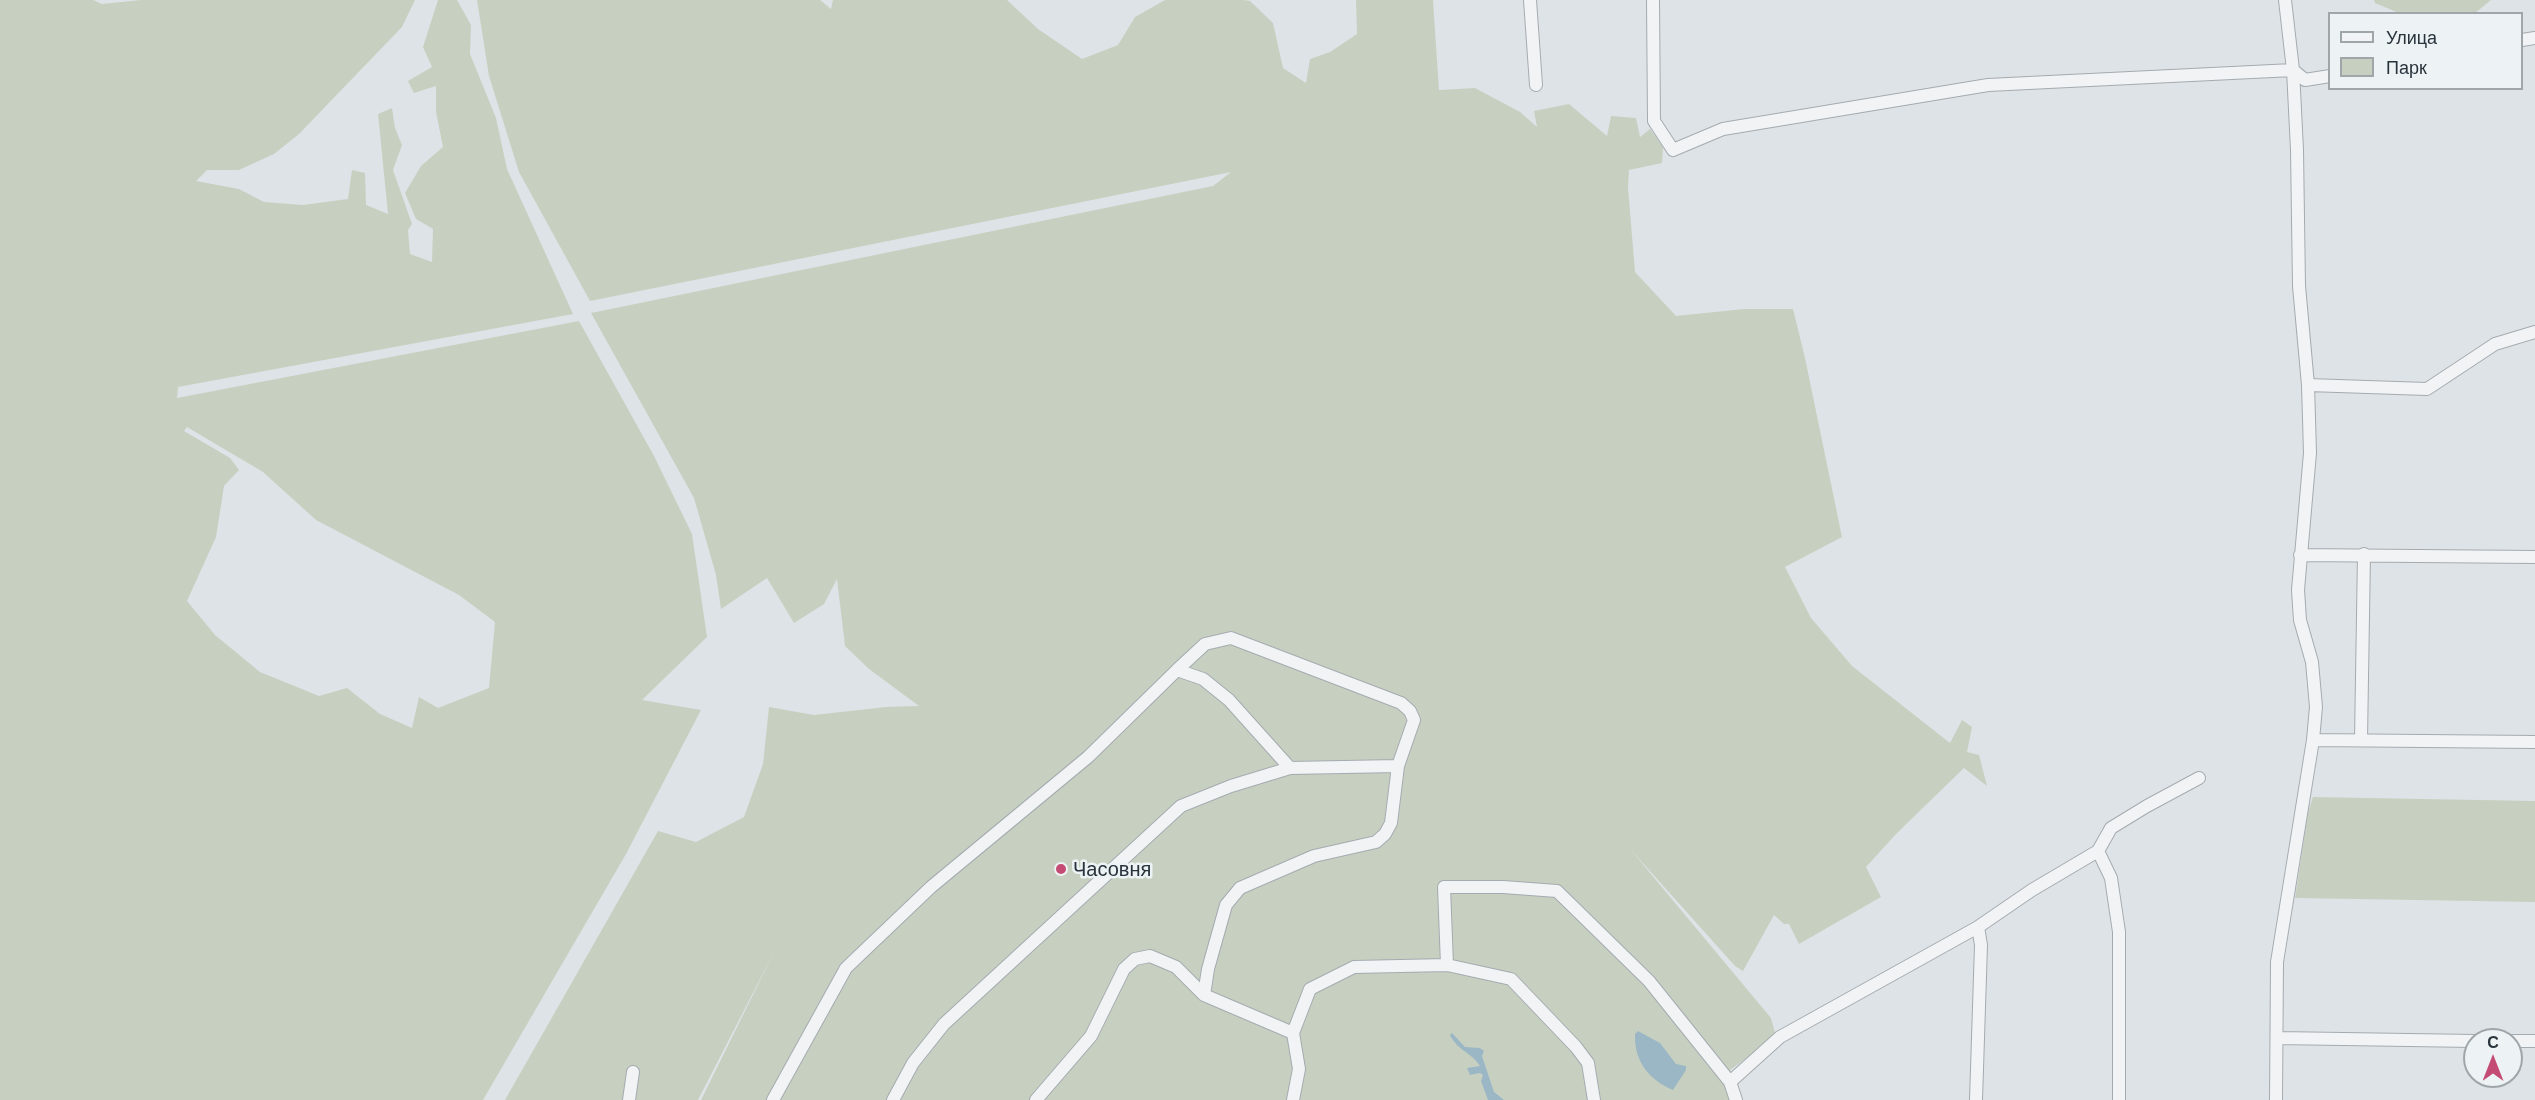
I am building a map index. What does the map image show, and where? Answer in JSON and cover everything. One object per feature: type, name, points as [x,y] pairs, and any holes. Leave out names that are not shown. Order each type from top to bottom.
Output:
[{"type":"street","points":[[1530,0],[1536,85]]},
{"type":"street","points":[[1653,0],[1654,121],[1673,150],[1723,129],[1988,85],[2293,70],[2306,80],[2328,76]]},
{"type":"street","points":[[2276,1100],[2277,962],[2313,740],[2316,707],[2312,662],[2300,620],[2298,590],[2309,484],[2308,385],[2299,286],[2293,70],[2285,0]]},
{"type":"street","points":[[2308,385],[2427,389],[2495,344],[2535,332]]},
{"type":"street","points":[[2361,740],[2364,554]]},
{"type":"street","points":[[2300,555],[2535,557]]},
{"type":"street","points":[[773,1100],[846,968],[931,887],[1088,757],[1205,644],[1231,638],[1401,703],[1410,711],[1413,720],[1398,766],[1391,823],[1385,834],[1376,842],[1314,856],[1239,888],[1226,905],[1208,969],[1204,994]]},
{"type":"street","points":[[1177,670],[1203,679],[1229,700],[1290,768]]},
{"type":"street","points":[[2313,740],[2535,742]]},
{"type":"street","points":[[893,1100],[913,1064],[944,1024],[1181,806],[1231,786],[1290,768],[1398,766]]},
{"type":"street","points":[[1730,1082],[1780,1037],[1978,927],[2031,890],[2098,851],[2111,828],[2199,778]]},
{"type":"street","points":[[2098,851],[2111,878],[2119,932],[2119,1100]]},
{"type":"street","points":[[1447,965],[1444,887],[1503,887],[1557,891],[1649,981],[1730,1082],[1736,1100]]},
{"type":"street","points":[[1976,1100],[1981,945],[1978,927]]},
{"type":"street","points":[[1036,1100],[1091,1036],[1124,969],[1135,959],[1150,956],[1176,967],[1204,994],[1293,1033]]},
{"type":"street","points":[[1293,1100],[1299,1069],[1293,1033],[1310,989],[1354,967],[1447,965],[1511,979],[1576,1047],[1588,1063],[1594,1100]]},
{"type":"street","points":[[2277,1038],[2463,1041]]},
{"type":"street","points":[[629,1100],[633,1072]]},
{"type":"green space","points":[[0,0],[93,0],[102,4],[141,0],[415,0],[402,27],[299,134],[274,154],[239,170],[207,170],[196,181],[239,189],[264,202],[303,205],[348,199],[352,170],[365,173],[366,205],[388,214],[378,114],[392,108],[395,128],[402,145],[393,170],[412,224],[408,230],[410,254],[432,262],[433,229],[416,219],[405,193],[421,166],[443,147],[436,112],[436,86],[414,93],[408,81],[432,67],[423,47],[438,0],[457,0],[471,25],[470,54],[496,118],[507,169],[573,314],[178,387],[177,398],[579,321],[654,456],[692,534],[707,637],[642,700],[701,710],[626,854],[483,1100],[0,1100]],"holes":[[[187,427],[263,472],[316,520],[459,595],[495,622],[489,688],[438,708],[419,697],[412,728],[380,714],[347,688],[319,696],[260,672],[215,635],[187,601],[216,537],[224,486],[239,470],[230,458],[184,431]]]},
{"type":"green space","points":[[477,0],[820,0],[831,9],[833,0],[1007,0],[1038,29],[1082,59],[1118,45],[1135,17],[1165,0],[1243,0],[1250,1],[1273,23],[1283,68],[1306,83],[1310,59],[1330,52],[1357,34],[1356,0],[1433,0],[1439,90],[1475,88],[1520,112],[1537,127],[1534,111],[1569,104],[1607,136],[1611,116],[1636,118],[1640,137],[1650,129],[1663,147],[1662,163],[1629,170],[1628,187],[1635,272],[1676,316],[1744,309],[1793,309],[1842,537],[1785,567],[1811,618],[1852,666],[1950,743],[1962,720],[1972,727],[1967,752],[1979,755],[1987,786],[1964,768],[1897,833],[1866,867],[1881,897],[1799,944],[1789,924],[1784,924],[1774,915],[1743,971],[1735,966],[1631,850],[1771,1018],[1776,1037],[1730,1070],[1741,1100],[701,1100],[774,952],[698,1100],[505,1100],[658,831],[696,842],[744,817],[763,764],[769,707],[814,715],[886,707],[919,706],[869,669],[845,646],[837,579],[824,604],[794,623],[767,578],[721,609],[716,575],[694,498],[591,313],[1213,186],[1231,172],[590,301],[519,172],[489,76]]},
{"type":"green space","points":[[2374,0],[2491,0],[2476,12],[2397,12],[2375,3]]},
{"type":"green space","points":[[2313,797],[2535,801],[2535,902],[2295,898],[2308,812]]},
{"type":"water","points":[[1638,1031],[1660,1043],[1676,1064],[1686,1066],[1686,1070],[1673,1090],[1650,1075],[1640,1061],[1635,1044],[1635,1034]]},
{"type":"water","points":[[1452,1033],[1465,1047],[1480,1048],[1484,1051],[1482,1056],[1494,1092],[1504,1100],[1488,1100],[1481,1081],[1483,1075],[1480,1073],[1470,1075],[1467,1068],[1480,1066],[1453,1040],[1450,1035]]},
{"type":"place","name":"Часовня","points":[[1061,869]]}]
